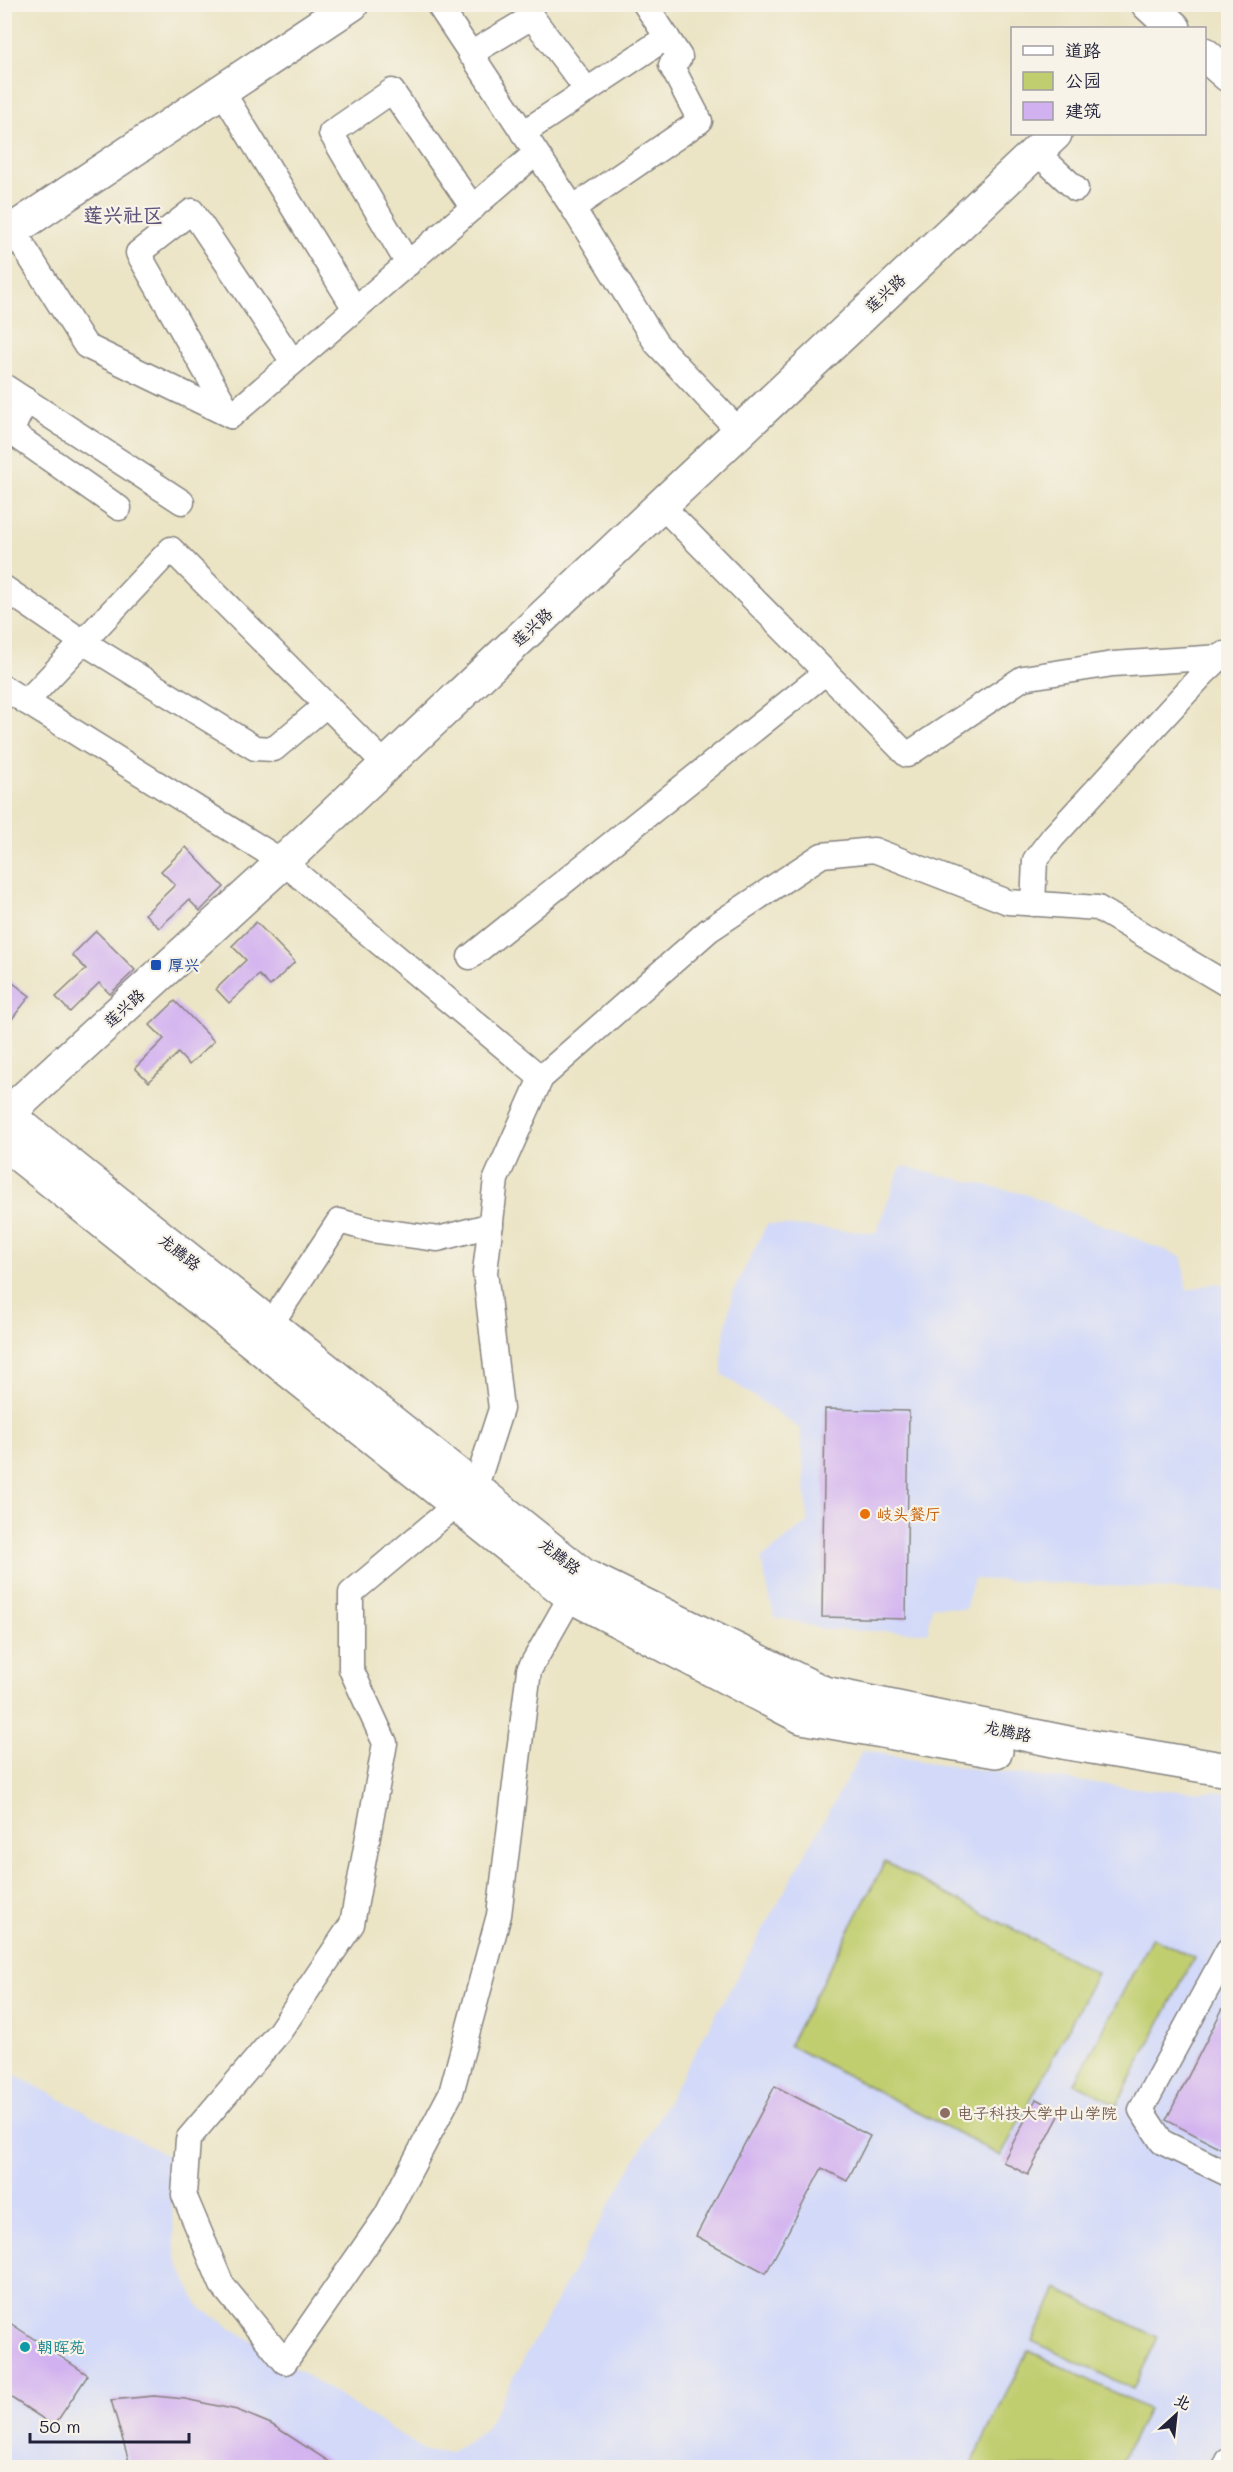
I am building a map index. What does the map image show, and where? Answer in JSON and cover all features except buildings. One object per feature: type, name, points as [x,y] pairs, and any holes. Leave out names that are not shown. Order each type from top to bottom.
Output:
[{"type":"street","points":[[231,416],[86,346],[9,233],[352,4]]},
{"type":"street","points":[[438,4],[573,208],[656,343],[739,431]]},
{"type":"street","points":[[573,208],[700,121],[671,65],[680,57],[645,4]]},
{"type":"street","points":[[1148,4],[1173,27]]},
{"type":"street","points":[[470,54],[532,17],[587,90]]},
{"type":"street","points":[[231,416],[473,208],[530,143],[587,90],[667,37]]},
{"type":"street","points":[[1206,56],[1228,75]]},
{"type":"street","points":[[222,91],[355,309]]},
{"type":"street","points":[[408,264],[331,133],[392,91],[473,208]]},
{"type":"street","points":[[1045,142],[1076,189]]},
{"type":"street","name":"莲兴路","points":[[5,1122],[1045,142]]},
{"type":"street","points":[[231,416],[138,253],[192,211],[293,362]]},
{"type":"street","points":[[4,386],[182,502]]},
{"type":"street","points":[[26,400],[11,432],[119,508]]},
{"type":"street","points":[[661,505],[907,755],[1023,678],[1113,664],[1225,654]]},
{"type":"street","points":[[26,702],[171,549],[386,765]]},
{"type":"street","points":[[4,588],[83,642],[255,748],[274,749],[326,705]]},
{"type":"street","points":[[1033,904],[1035,860],[1053,837],[1203,674],[1225,654]]},
{"type":"street","points":[[470,957],[826,672]]},
{"type":"street","points":[[4,688],[283,862],[541,1078]]},
{"type":"street","points":[[577,1585],[529,1670],[499,1915],[451,2093],[386,2216],[285,2362],[222,2285],[184,2195],[188,2139],[280,2031],[352,1924],[386,1743],[351,1669],[351,1593],[466,1497],[501,1409],[485,1272],[496,1179],[541,1078],[709,930],[822,855],[874,850],[1008,902],[1098,908],[1228,985]]},
{"type":"street","name":"龙腾路","points":[[5,1122],[271,1324],[466,1497]]},
{"type":"street","name":"龙腾路","points":[[5,1122],[577,1585],[802,1717],[1228,1791]]},
{"type":"street","points":[[271,1324],[339,1221],[372,1230],[438,1239],[491,1225]]},
{"type":"street","name":"龙腾路","points":[[577,1585],[824,1693],[1068,1743],[1228,1770]]},
{"type":"street","points":[[1228,1950],[1141,2110],[1162,2142],[1228,2174]]},
{"type":"street","points":[[1225,2468],[1228,2460]]},
{"type":"shaded area","points":[[901,1166],[1025,1194],[1182,1257],[1187,1290],[1216,1283],[1228,1286],[1228,1592],[974,1579],[965,1610],[932,1605],[928,1632],[828,1630],[774,1617],[761,1559],[808,1522],[800,1429],[722,1374],[722,1345],[733,1292],[767,1224],[876,1233]]},
{"type":"shaded area","name":"电子科技大学中山学院","points":[[863,1750],[942,1765],[1152,1790],[1228,1792],[1228,2467],[5,2467],[4,2069],[168,2156],[176,2259],[199,2307],[426,2451],[451,2452],[485,2429]]},
{"type":"green space","points":[[885,1862],[1097,1973],[1001,2156],[789,2045]]},
{"type":"green space","points":[[1152,1937],[1194,1958],[1117,2105],[1075,2083]]},
{"type":"green space","points":[[1057,2289],[1158,2337],[1133,2389],[1032,2341]]},
{"type":"green space","points":[[1028,2350],[1148,2409],[1119,2467],[970,2467]]},
{"type":"place","name":"厚兴","points":[[156,965]]},
{"type":"place","name":"岐头餐厅","points":[[865,1514]]},
{"type":"place","name":"电子科技大学中山学院","points":[[945,2113]]},
{"type":"place","name":"朝晖苑","points":[[25,2347]]},
{"type":"district","name":"莲兴社区","points":[[123,215]]}]
